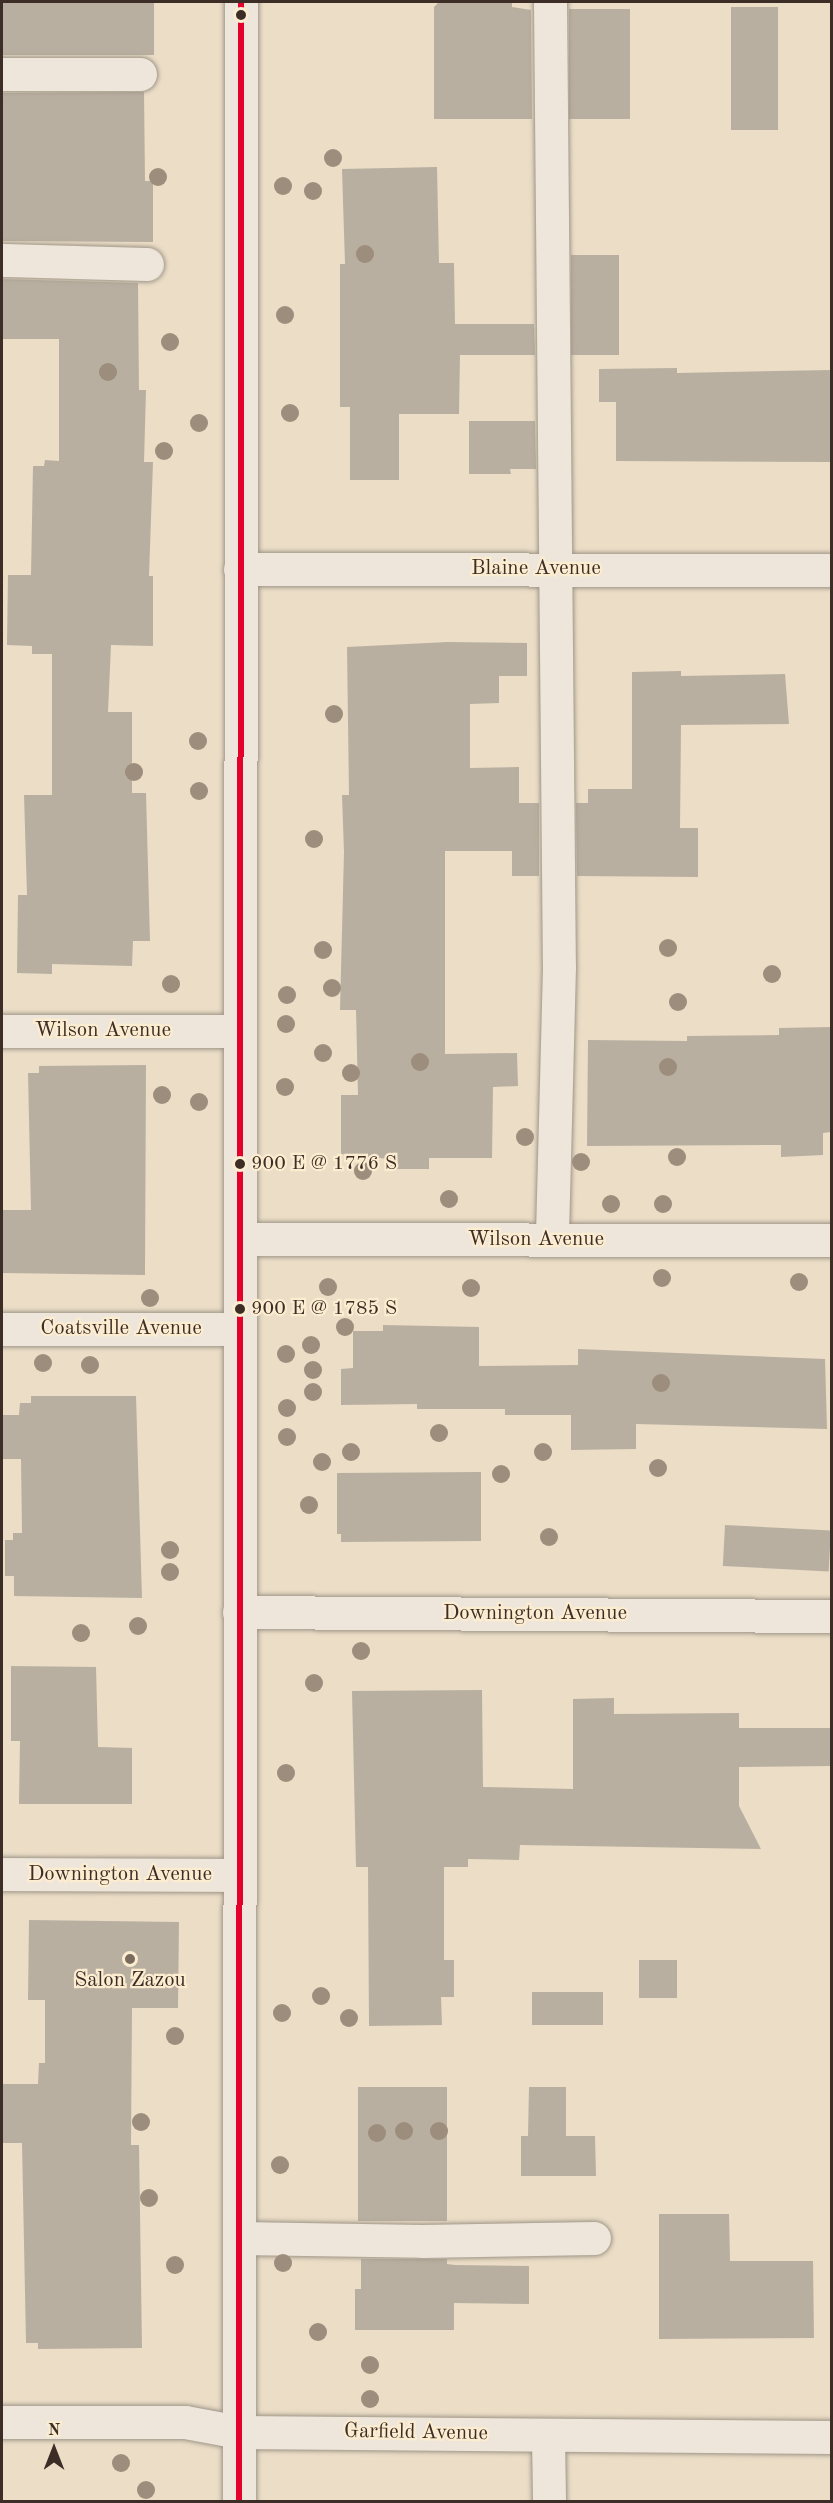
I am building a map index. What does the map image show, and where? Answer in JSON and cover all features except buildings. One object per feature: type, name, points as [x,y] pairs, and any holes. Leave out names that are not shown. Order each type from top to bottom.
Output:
[{"type":"street","points":[[239,2502],[241,2]]},
{"type":"street","points":[[550,2],[559,967],[552,1240]]},
{"type":"street","points":[[2,74],[140,74]]},
{"type":"street","points":[[2,261],[147,264]]},
{"type":"street","name":"Blaine Avenue","points":[[240,569],[831,570]]},
{"type":"street","name":"Wilson Avenue","points":[[2,1031],[240,1031]]},
{"type":"street","name":"Wilson Avenue","points":[[240,1239],[831,1240]]},
{"type":"street","name":"Coatsville Avenue","points":[[2,1329],[240,1329]]},
{"type":"street","name":"Downington Avenue","points":[[239,1612],[831,1616]]},
{"type":"street","name":"Downington Avenue","points":[[2,1874],[239,1875]]},
{"type":"street","points":[[239,2238],[422,2241],[594,2238]]},
{"type":"street","name":"Garfield Avenue","points":[[2,2421],[185,2422],[239,2432],[831,2437]]},
{"type":"street","points":[[548,2434],[549,2502]]},
{"type":"transit line","points":[[239,2502],[241,2]]},
{"type":"place","name":"900 E @ 1776 S","points":[[240,1164]]},
{"type":"place","name":"900 E @ 1785 S","points":[[240,1309]]},
{"type":"place","name":"Salon Zazou","points":[[130,1959]]}]
